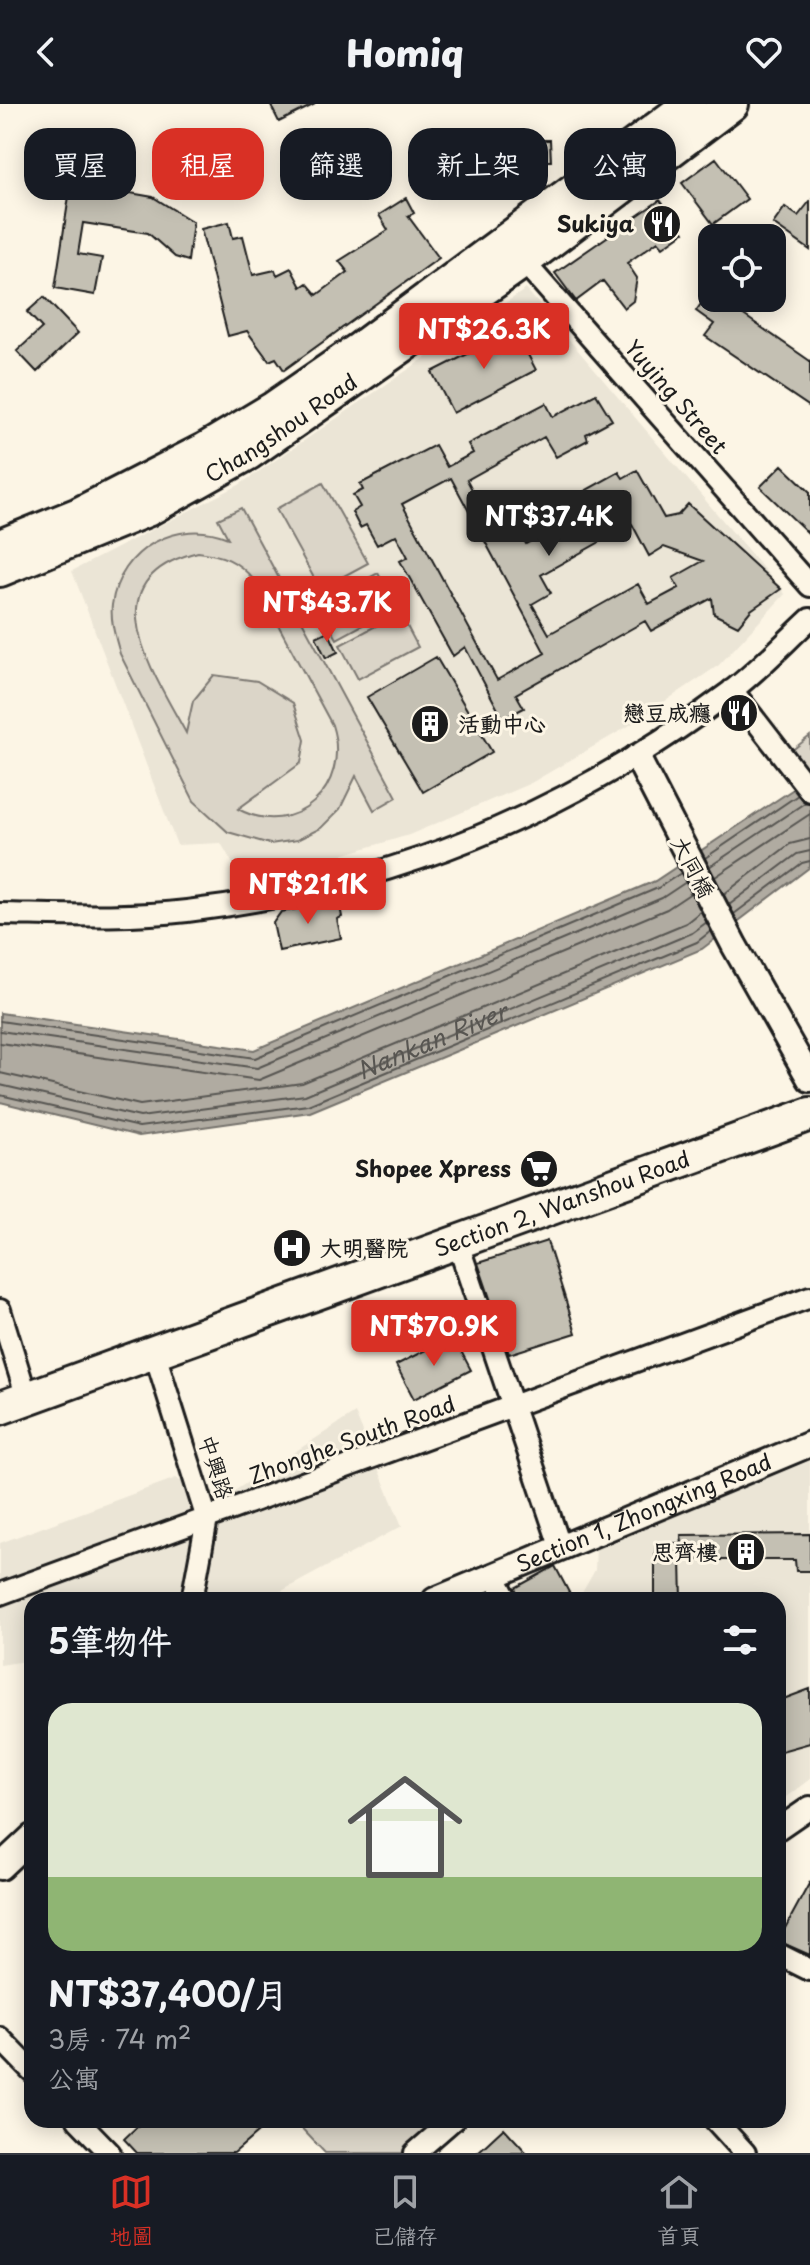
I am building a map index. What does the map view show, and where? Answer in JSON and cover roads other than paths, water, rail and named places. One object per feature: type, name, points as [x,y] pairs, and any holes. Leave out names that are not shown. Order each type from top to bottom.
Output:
[{"type":"main road","name":"Changshou Road","points":[[0,570],[147,510],[249,453],[514,251],[690,104]]},
{"type":"main road","name":"Changshou Road","points":[[0,546],[79,514],[204,450],[514,251],[732,104]]},
{"type":"main road","name":"Section 2, Wanshou Road","points":[[13,1403],[810,1114]]},
{"type":"street","name":"Yuying Street","points":[[514,251],[810,586]]},
{"type":"street","points":[[0,914],[184,912],[318,889],[443,853],[569,797],[637,757],[732,690],[810,619]]},
{"type":"street","points":[[732,690],[810,791]]},
{"type":"street","name":"大同橋","points":[[637,757],[734,945],[810,1079]]},
{"type":"street","points":[[457,1241],[560,1546]]},
{"type":"street","name":"Zhonghe South Road","points":[[0,1594],[810,1297]]},
{"type":"street","points":[[0,1310],[13,1403]]},
{"type":"street","name":"中興路","points":[[154,1351],[207,1519],[193,1592]]},
{"type":"street","name":"Section 1, Zhongxing Road","points":[[454,1592],[810,1444]]},
{"type":"street","points":[[494,1575],[503,1592]]},
{"type":"street","points":[[786,1824],[810,1807]]},
{"type":"street","points":[[0,1867],[24,1844]]},
{"type":"street","points":[[786,1958],[810,1970]]},
{"type":"street","points":[[0,2038],[24,2063]]},
{"type":"street","points":[[86,2128],[110,2153]]},
{"type":"street","points":[[415,2153],[444,2128]]},
{"type":"street","points":[[722,2128],[745,2153]]},
{"type":"water","name":"Nankan River","points":[[810,778],[810,867],[702,949],[310,1112],[139,1136],[0,1102],[0,1013],[254,1050],[655,881]]},
{"type":"place","name":"Sukiya","points":[[662,224]]},
{"type":"place","name":"戀豆成癮","points":[[739,713]]},
{"type":"place","name":"活動中心","points":[[430,724]]},
{"type":"place","name":"Shopee Xpress","points":[[539,1169]]},
{"type":"place","name":"大明醫院","points":[[292,1248]]},
{"type":"place","name":"思齊樓","points":[[746,1552]]}]
